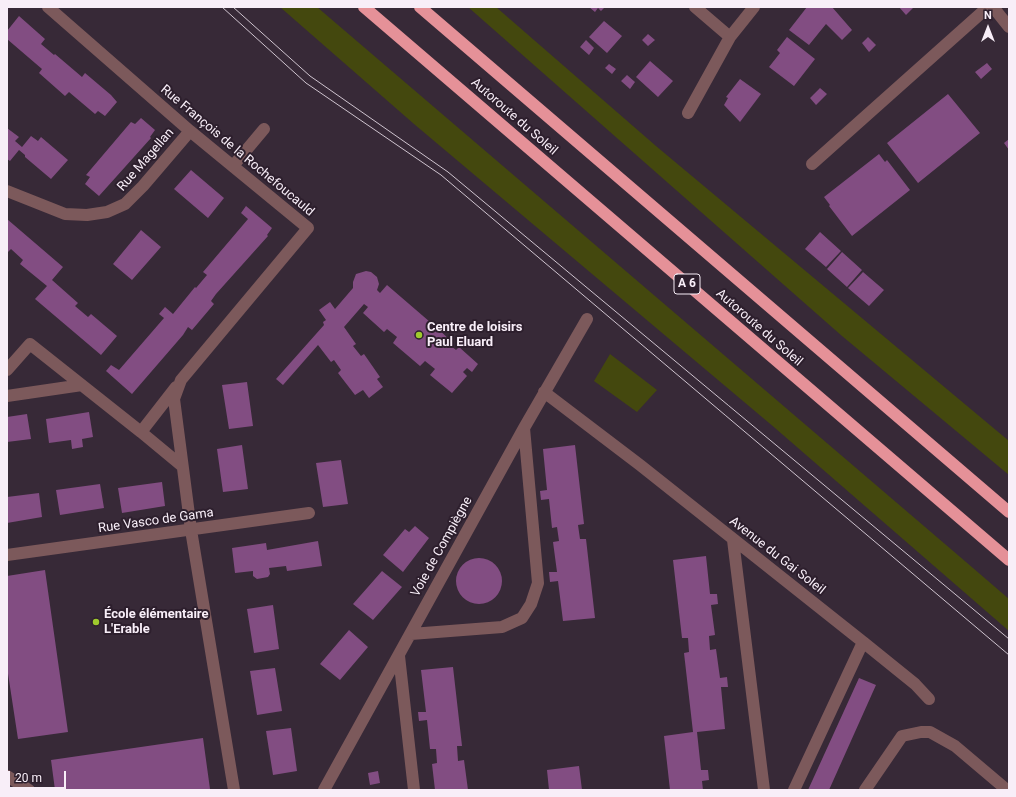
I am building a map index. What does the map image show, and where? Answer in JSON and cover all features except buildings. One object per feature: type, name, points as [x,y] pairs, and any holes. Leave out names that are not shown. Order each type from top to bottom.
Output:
[{"type":"highway","name":"Autoroute du Soleil","points":[[364,7],[1009,560]]},
{"type":"highway","name":"Autoroute du Soleil","points":[[420,7],[1009,512]]},
{"type":"street","name":"Rue François de la Rochefoucauld","points":[[48,7],[190,131],[308,228],[181,380],[174,399],[191,530],[234,790]]},
{"type":"street","points":[[695,7],[730,37]]},
{"type":"street","points":[[688,113],[730,37],[754,7]]},
{"type":"street","points":[[812,164],[988,7]]},
{"type":"street","points":[[993,7],[1009,27]]},
{"type":"street","points":[[233,166],[264,129]]},
{"type":"street","name":"Rue Magellan","points":[[7,191],[65,214],[87,215],[107,212],[125,204],[143,186],[190,131]]},
{"type":"street","name":"Voie de Compiègne","points":[[327,789],[524,428],[587,319]]},
{"type":"street","points":[[7,370],[30,344],[182,466]]},
{"type":"street","points":[[141,432],[181,380]]},
{"type":"street","points":[[7,396],[82,385]]},
{"type":"street","name":"Avenue du Gai Soleil","points":[[544,392],[634,460],[863,642],[915,684],[929,699]]},
{"type":"street","points":[[411,634],[502,628],[522,618],[531,604],[538,583],[524,428]]},
{"type":"street","name":"Rue Vasco de Gama","points":[[7,556],[309,513]]},
{"type":"street","points":[[733,540],[764,790]]},
{"type":"street","points":[[794,790],[863,642]]},
{"type":"street","points":[[399,656],[414,790]]},
{"type":"street","points":[[865,790],[902,736],[921,732],[930,732],[956,746],[1007,790]]},
{"type":"street","points":[[7,776],[29,790]]},
{"type":"green space","points":[[280,7],[317,7],[966,562],[1009,599],[1009,631],[775,428],[414,124]]},
{"type":"green space","points":[[468,7],[496,7],[656,146],[1009,441],[1009,475],[842,336]]},
{"type":"green space","points":[[610,354],[657,390],[637,412],[594,381]]},
{"type":"tram line","points":[[222,7],[306,83],[441,175],[1009,655]]},
{"type":"tram line","points":[[233,7],[310,76],[448,172],[1009,639]]},
{"type":"place","name":"Centre de loisirs Paul Eluard","points":[[419,335]]},
{"type":"place","name":"École élémentaire L'Erable","points":[[96,622]]}]
